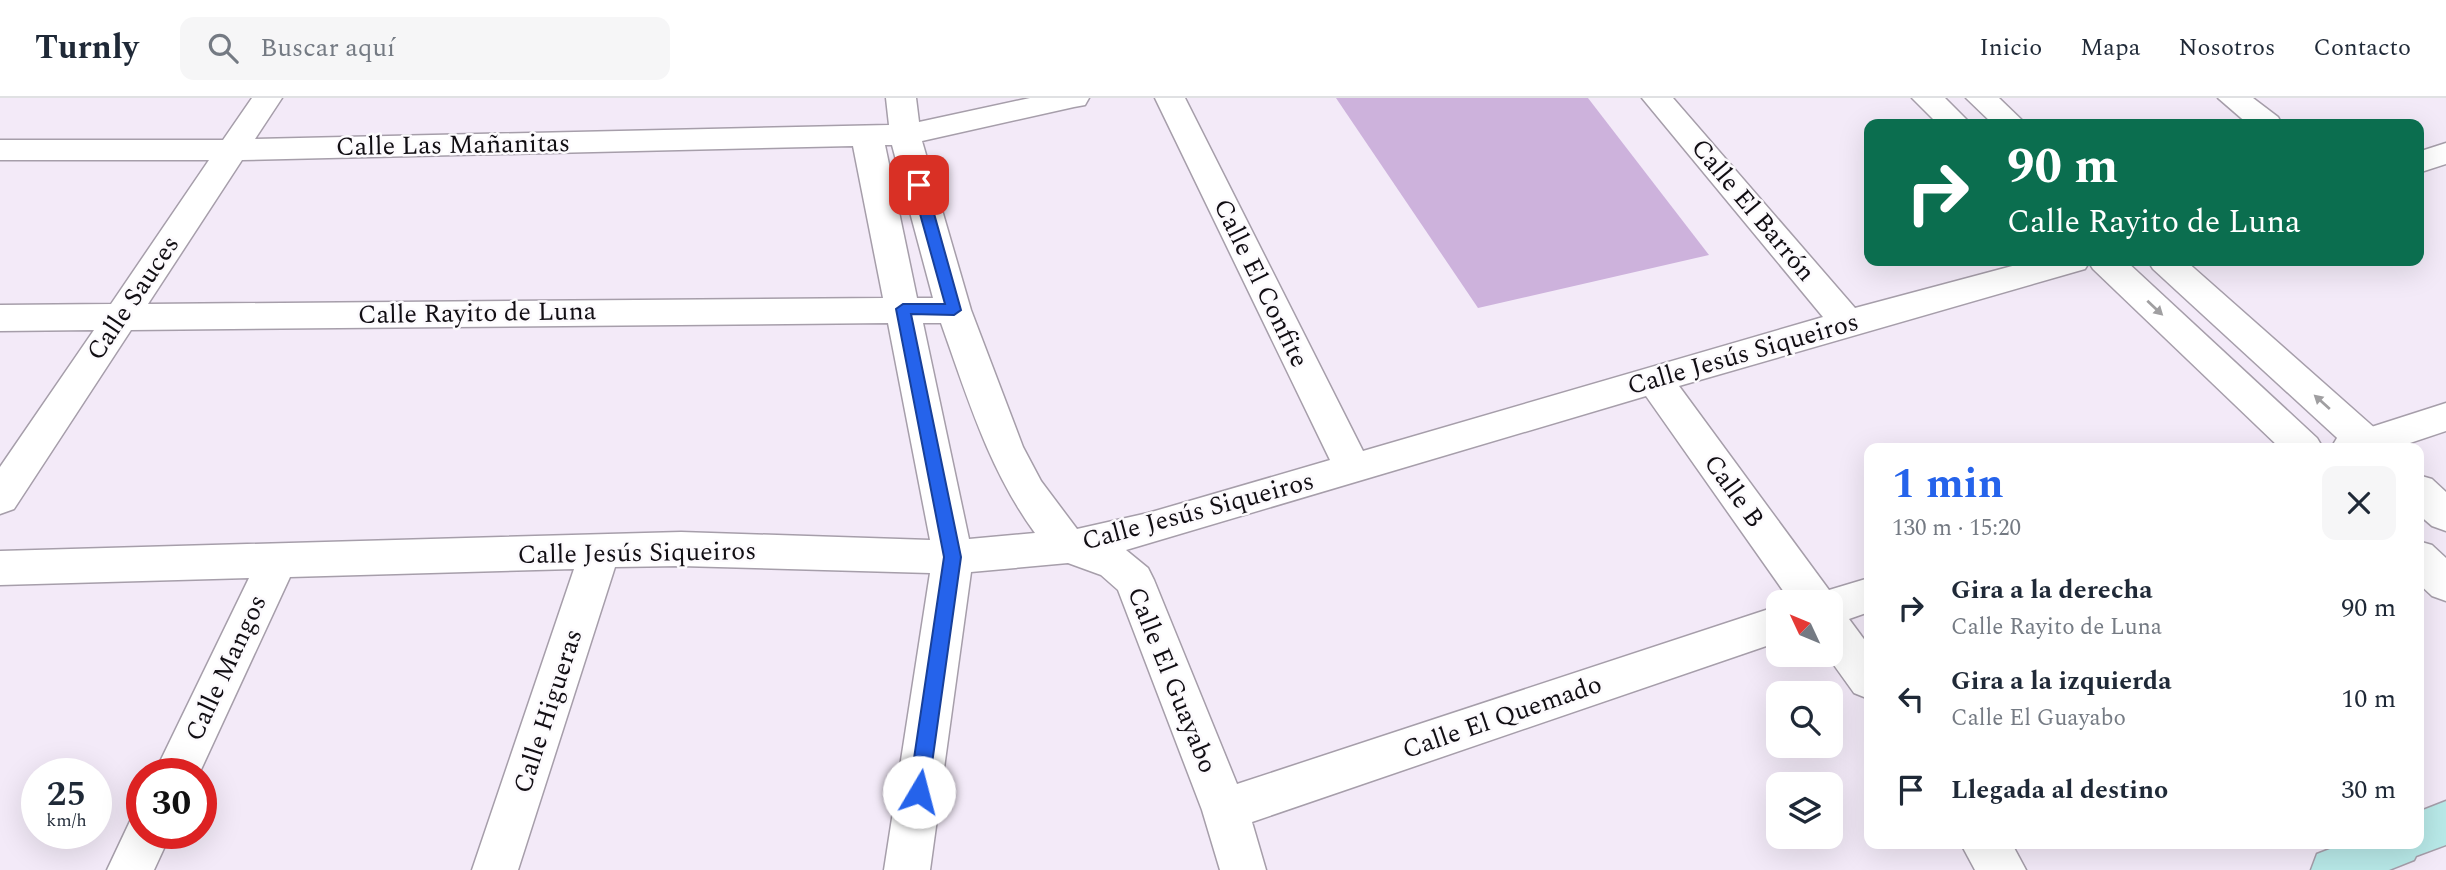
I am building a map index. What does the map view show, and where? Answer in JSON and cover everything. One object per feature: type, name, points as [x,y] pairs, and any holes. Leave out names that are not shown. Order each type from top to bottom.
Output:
[{"type":"main road","points":[[2424,832],[2446,823]]},
{"type":"main road","points":[[2334,870],[2386,849]]},
{"type":"street","name":"Calle Sauces","points":[[0,498],[267,98]]},
{"type":"street","name":"Calle Las Mañanitas","points":[[0,150],[232,150],[867,136],[903,117],[1074,98]]},
{"type":"street","name":"Calle El Confite","points":[[1170,98],[1353,468]]},
{"type":"street","name":"Calle El Barrón","points":[[1657,98],[1849,323]]},
{"type":"street","points":[[1927,98],[1950,119]]},
{"type":"street","points":[[1981,98],[2005,119]]},
{"type":"street","points":[[2233,98],[2260,119]]},
{"type":"street","points":[[903,117],[954,310],[1004,447],[1027,492],[1069,547]]},
{"type":"street","points":[[867,136],[953,557],[907,870]]},
{"type":"street","points":[[2424,161],[2446,153]]},
{"type":"street","name":"Calle Jesús Siqueiros","points":[[0,568],[681,549],[953,557],[1069,547],[1148,529],[1849,323],[2055,266]]},
{"type":"street","points":[[2110,266],[2299,443]]},
{"type":"street","points":[[2170,266],[2360,443]]},
{"type":"street","name":"Calle Rayito de Luna","points":[[0,318],[954,310]]},
{"type":"street","name":"Calle B","points":[[1654,380],[1805,590]]},
{"type":"street","points":[[2372,443],[2446,417]]},
{"type":"street","points":[[2424,495],[2446,515]]},
{"type":"street","name":"Calle El Guayabo","points":[[1069,547],[1115,563],[1134,580],[1225,810],[1243,870]]},
{"type":"street","name":"Calle Higueras","points":[[495,870],[600,552]]},
{"type":"street","name":"Calle Mangos","points":[[184,758],[277,562]]},
{"type":"street","points":[[2424,563],[2446,584]]},
{"type":"street","points":[[1843,603],[1864,597]]},
{"type":"street","name":"Calle El Quemado","points":[[1225,810],[1766,628]]},
{"type":"street","points":[[1843,643],[1864,673]]},
{"type":"street","points":[[130,870],[140,849]]},
{"type":"street","points":[[1988,849],[2003,870]]},
{"type":"shaded area","points":[[1336,98],[1588,98],[1709,255],[1478,308]]},
{"type":"route","points":[[919,185],[954,310],[903,309],[953,557],[919,792]]}]
